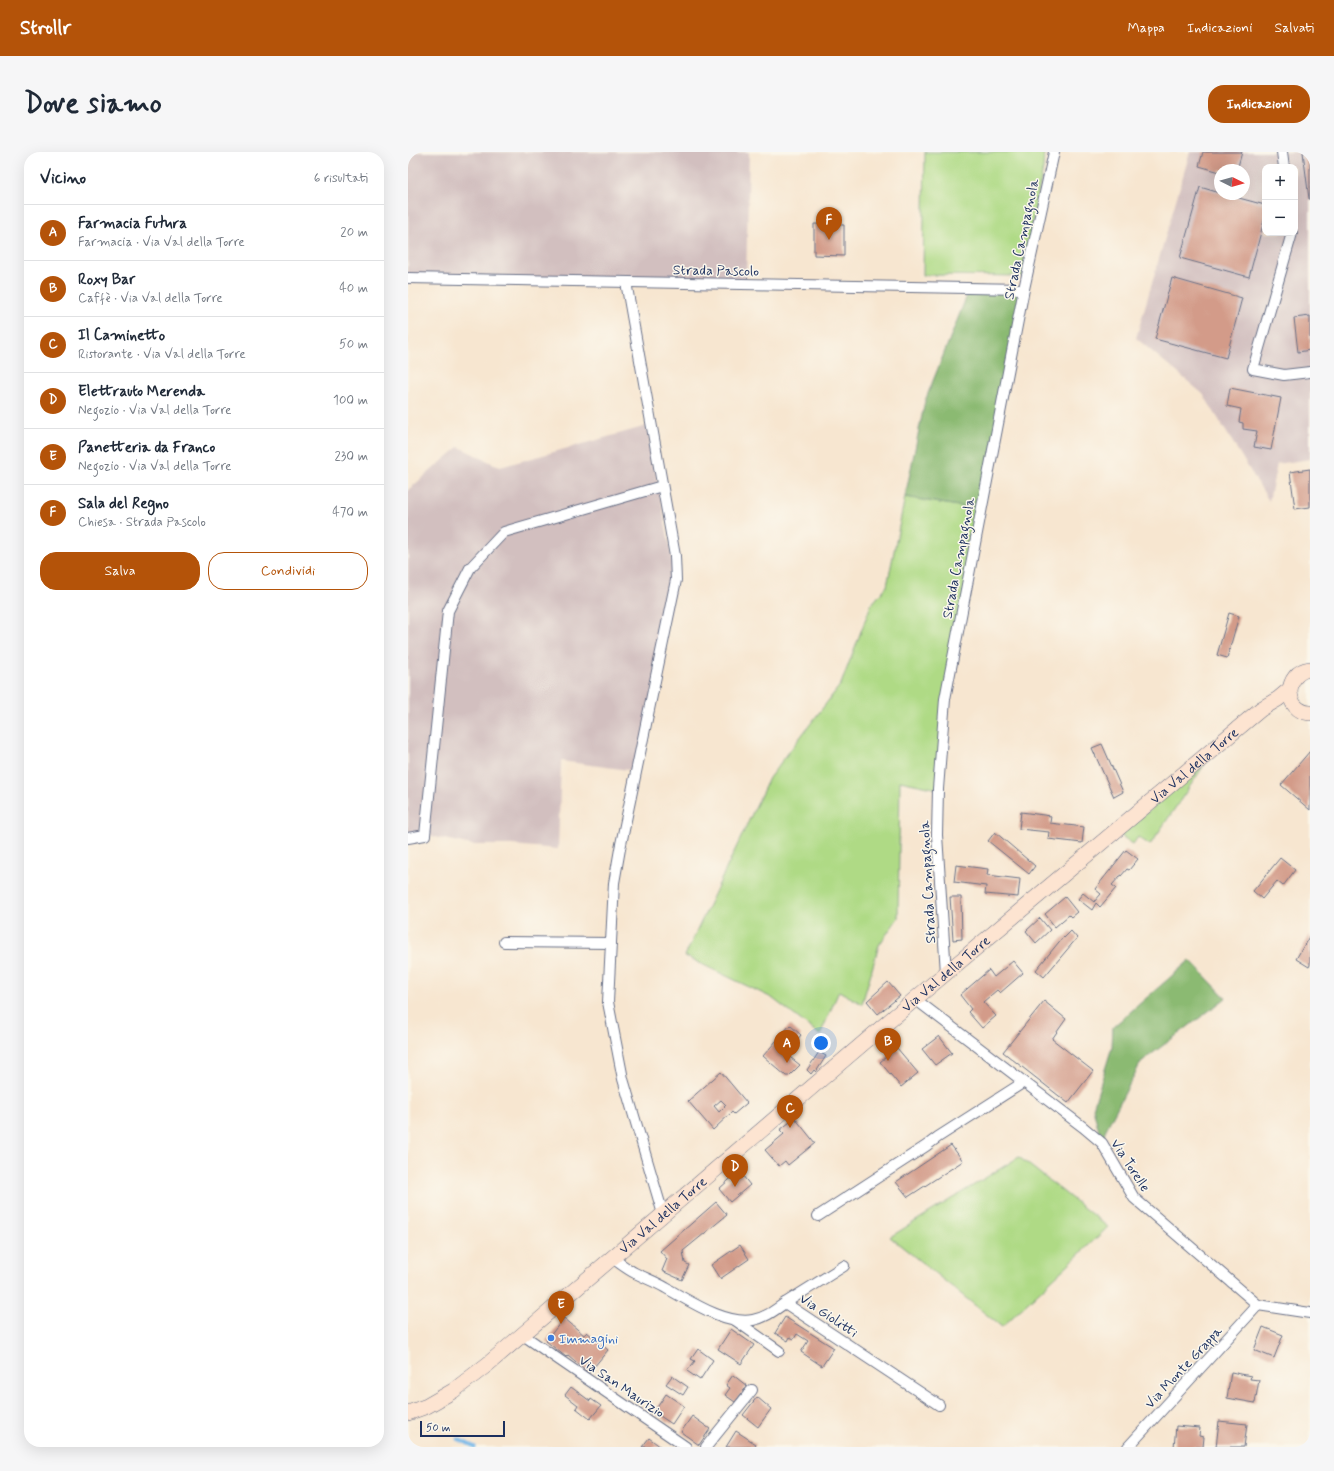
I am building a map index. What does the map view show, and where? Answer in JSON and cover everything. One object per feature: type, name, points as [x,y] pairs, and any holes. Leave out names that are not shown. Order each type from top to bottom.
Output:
[{"type":"street","name":"Strada Campagnola","points":[[946,973],[938,835],[938,789],[945,699],[1024,289],[1054,152]]},
{"type":"street","points":[[1282,152],[1284,164]]},
{"type":"street","points":[[1291,236],[1253,369],[1284,376],[1310,372]]},
{"type":"street","name":"Strada Pascolo","points":[[408,278],[1024,289]]},
{"type":"street","points":[[626,282],[675,556],[676,580],[614,883],[608,1002],[622,1071],[663,1214]]},
{"type":"street","points":[[408,838],[425,835],[448,611],[470,568],[504,532],[662,486]]},
{"type":"street","name":"Via Val della Torre","points":[[408,1413],[427,1406],[453,1391],[523,1335],[915,999],[1261,709],[1278,699],[1290,689],[1292,682],[1301,671],[1310,669]]},
{"type":"street","points":[[1290,689],[1292,701],[1295,706]]},
{"type":"street","points":[[1278,699],[1295,706],[1300,710],[1310,713]]},
{"type":"street","points":[[504,942],[611,943]]},
{"type":"street","name":"Via Torelle","points":[[915,999],[1102,1143],[1134,1198],[1258,1305]]},
{"type":"street","points":[[818,1216],[1024,1082]]},
{"type":"street","name":"Via Giolitti","points":[[612,1258],[634,1273],[664,1287],[704,1310],[721,1316],[741,1321],[753,1320],[764,1317],[785,1303],[939,1405]]},
{"type":"street","points":[[785,1303],[844,1266]]},
{"type":"street","points":[[1258,1305],[1310,1313]]},
{"type":"street","name":"Via Monte Grappa","points":[[1128,1447],[1258,1305]]},
{"type":"street","points":[[734,1319],[779,1351]]},
{"type":"street","name":"Via San Maurizio","points":[[523,1335],[686,1447]]},
{"type":"street","points":[[706,1447],[752,1390]]},
{"type":"shaded area","points":[[408,152],[749,152],[746,284],[408,278]]},
{"type":"shaded area","points":[[1190,152],[1310,152],[1310,459],[1277,464],[1269,501],[1203,394],[1136,338]]},
{"type":"shaded area","points":[[647,426],[676,580],[636,771],[561,761],[558,849],[512,845],[472,845],[425,835],[408,838],[408,490],[459,447],[500,467]]},
{"type":"green space","points":[[925,152],[1044,152],[1043,169],[1023,276],[923,275]]},
{"type":"green space","points":[[970,288],[1024,289],[982,510],[905,497],[925,401]]},
{"type":"green space","points":[[905,497],[982,510],[945,699],[938,789],[900,781],[898,918],[879,945],[862,1004],[839,991],[820,1035],[772,998],[685,956],[769,778],[841,684],[871,605],[887,586]]},
{"type":"green space","points":[[1205,764],[1150,845],[1138,837],[1133,844],[1120,835]]},
{"type":"green space","points":[[1190,960],[1226,998],[1141,1062],[1105,1131],[1102,1143],[1093,1108],[1112,1047],[1113,1027]]},
{"type":"green space","points":[[1019,1157],[1108,1227],[1002,1327],[890,1237]]},
{"type":"building","points":[[1203,152],[1242,152],[1239,164],[1214,164],[1214,170],[1199,166]]},
{"type":"building","points":[[1303,152],[1310,152],[1310,199],[1309,199]]},
{"type":"building","points":[[1200,187],[1214,191],[1214,200],[1246,200],[1262,204],[1262,228],[1249,277],[1180,258]]},
{"type":"building","points":[[814,224],[844,225],[844,256],[814,255]]},
{"type":"building","points":[[1172,278],[1242,298],[1226,358],[1155,339]]},
{"type":"building","points":[[1310,316],[1310,350],[1298,352],[1294,318]]},
{"type":"building","points":[[1230,388],[1281,398],[1271,450],[1254,447],[1257,431],[1243,429],[1243,423],[1239,422],[1241,409],[1227,406]]},
{"type":"building","points":[[1310,469],[1310,507],[1295,509],[1290,472]]},
{"type":"building","points":[[1229,613],[1239,616],[1227,658],[1217,655]]},
{"type":"building","points":[[1102,744],[1123,792],[1114,797],[1092,748]]},
{"type":"building","points":[[1310,751],[1310,810],[1281,785]]},
{"type":"building","points":[[1021,812],[1051,816],[1050,823],[1084,827],[1082,843],[1048,839],[1049,832],[1019,829]]},
{"type":"building","points":[[995,832],[1035,866],[1029,874],[988,841]]},
{"type":"building","points":[[1126,850],[1138,859],[1129,870],[1127,869],[1112,885],[1116,888],[1100,907],[1096,903],[1092,910],[1078,899],[1083,893],[1094,902],[1101,894],[1095,889]]},
{"type":"building","points":[[1280,858],[1295,870],[1283,886],[1277,881],[1262,899],[1253,891]]},
{"type":"building","points":[[956,865],[988,869],[987,875],[1020,879],[1018,897],[985,894],[986,886],[954,882]]},
{"type":"building","points":[[950,897],[961,897],[962,939],[953,940]]},
{"type":"building","points":[[1065,897],[1077,912],[1071,917],[1069,915],[1055,927],[1045,914]]},
{"type":"building","points":[[1040,918],[1050,930],[1036,943],[1026,931]]},
{"type":"building","points":[[1071,931],[1077,938],[1044,977],[1036,970],[1063,937],[1064,938]]},
{"type":"building","points":[[1310,935],[1310,965],[1309,967],[1296,959]]},
{"type":"building","points":[[1013,961],[1023,973],[1000,993],[997,990],[983,1002],[996,1016],[982,1028],[968,1012],[971,1009],[960,995],[989,970],[994,977]]},
{"type":"building","points":[[888,982],[900,996],[878,1014],[867,1001]]},
{"type":"building","points":[[1044,1001],[1066,1019],[1052,1039],[1093,1071],[1068,1103],[1003,1052]]},
{"type":"building","points":[[790,1025],[801,1035],[786,1054],[800,1065],[789,1076],[786,1076],[763,1056]]},
{"type":"building","points":[[939,1036],[952,1053],[935,1065],[922,1049]]},
{"type":"building","points":[[897,1048],[918,1073],[901,1087],[880,1062]]},
{"type":"building","points":[[819,1052],[826,1056],[816,1072],[814,1070],[811,1074],[807,1070]]},
{"type":"building","points":[[721,1072],[747,1103],[734,1114],[732,1112],[713,1130],[688,1101]],"holes":[[[721,1100],[726,1105],[719,1112],[714,1106]]]},
{"type":"building","points":[[795,1118],[815,1143],[788,1165],[785,1161],[779,1166],[765,1150],[784,1134],[780,1130]]},
{"type":"building","points":[[951,1145],[963,1161],[908,1197],[896,1182]]},
{"type":"building","points":[[739,1171],[750,1185],[730,1202],[719,1189]]},
{"type":"building","points":[[716,1202],[727,1215],[683,1251],[685,1263],[689,1265],[682,1280],[662,1271],[667,1259],[660,1251]]},
{"type":"building","points":[[740,1245],[749,1259],[720,1279],[711,1265]]},
{"type":"building","points":[[785,1317],[834,1348],[822,1366],[801,1352],[808,1341],[797,1334],[794,1339],[790,1337],[788,1341],[775,1333]]},
{"type":"building","points":[[564,1318],[584,1335],[587,1332],[608,1350],[589,1373],[568,1355],[566,1357],[546,1341]]},
{"type":"building","points":[[1263,1327],[1283,1335],[1274,1358],[1254,1350]]},
{"type":"building","points":[[731,1329],[754,1345],[741,1364],[718,1349]]},
{"type":"building","points":[[698,1349],[713,1360],[700,1380],[687,1371],[695,1361],[691,1359]]},
{"type":"building","points":[[1231,1372],[1251,1376],[1250,1379],[1259,1380],[1255,1403],[1227,1398]]},
{"type":"building","points":[[733,1375],[747,1386],[735,1402],[725,1395],[730,1388],[726,1385]]},
{"type":"building","points":[[672,1376],[688,1387],[683,1395],[666,1384]]},
{"type":"building","points":[[571,1387],[590,1401],[591,1399],[601,1406],[590,1419],[576,1408],[578,1405],[565,1395]]},
{"type":"building","points":[[666,1394],[684,1406],[672,1424],[654,1412]]},
{"type":"building","points":[[757,1397],[771,1409],[758,1427],[743,1415]]},
{"type":"building","points":[[692,1416],[710,1429],[699,1445],[681,1432]]},
{"type":"building","points":[[1219,1421],[1247,1424],[1244,1447],[1216,1447]]},
{"type":"building","points":[[1176,1426],[1200,1428],[1199,1436],[1204,1437],[1203,1447],[1174,1447]]},
{"type":"building","points":[[736,1431],[756,1444],[754,1447],[726,1447]]},
{"type":"building","points":[[649,1438],[661,1447],[642,1447]]},
{"type":"waterway","points":[[458,1439],[475,1447]]},
{"type":"place","name":"Sala del Regno","points":[[829,240]]},
{"type":"place","name":"Roxy Bar","points":[[888,1061]]},
{"type":"place","name":"Farmacia Futura","points":[[787,1063]]},
{"type":"place","name":"Il Caminetto","points":[[790,1128]]},
{"type":"place","name":"Elettrauto Merenda","points":[[735,1187]]},
{"type":"place","name":"Panetteria da Franco","points":[[561,1324]]},
{"type":"place","name":"Immagini","points":[[551,1338]]}]
